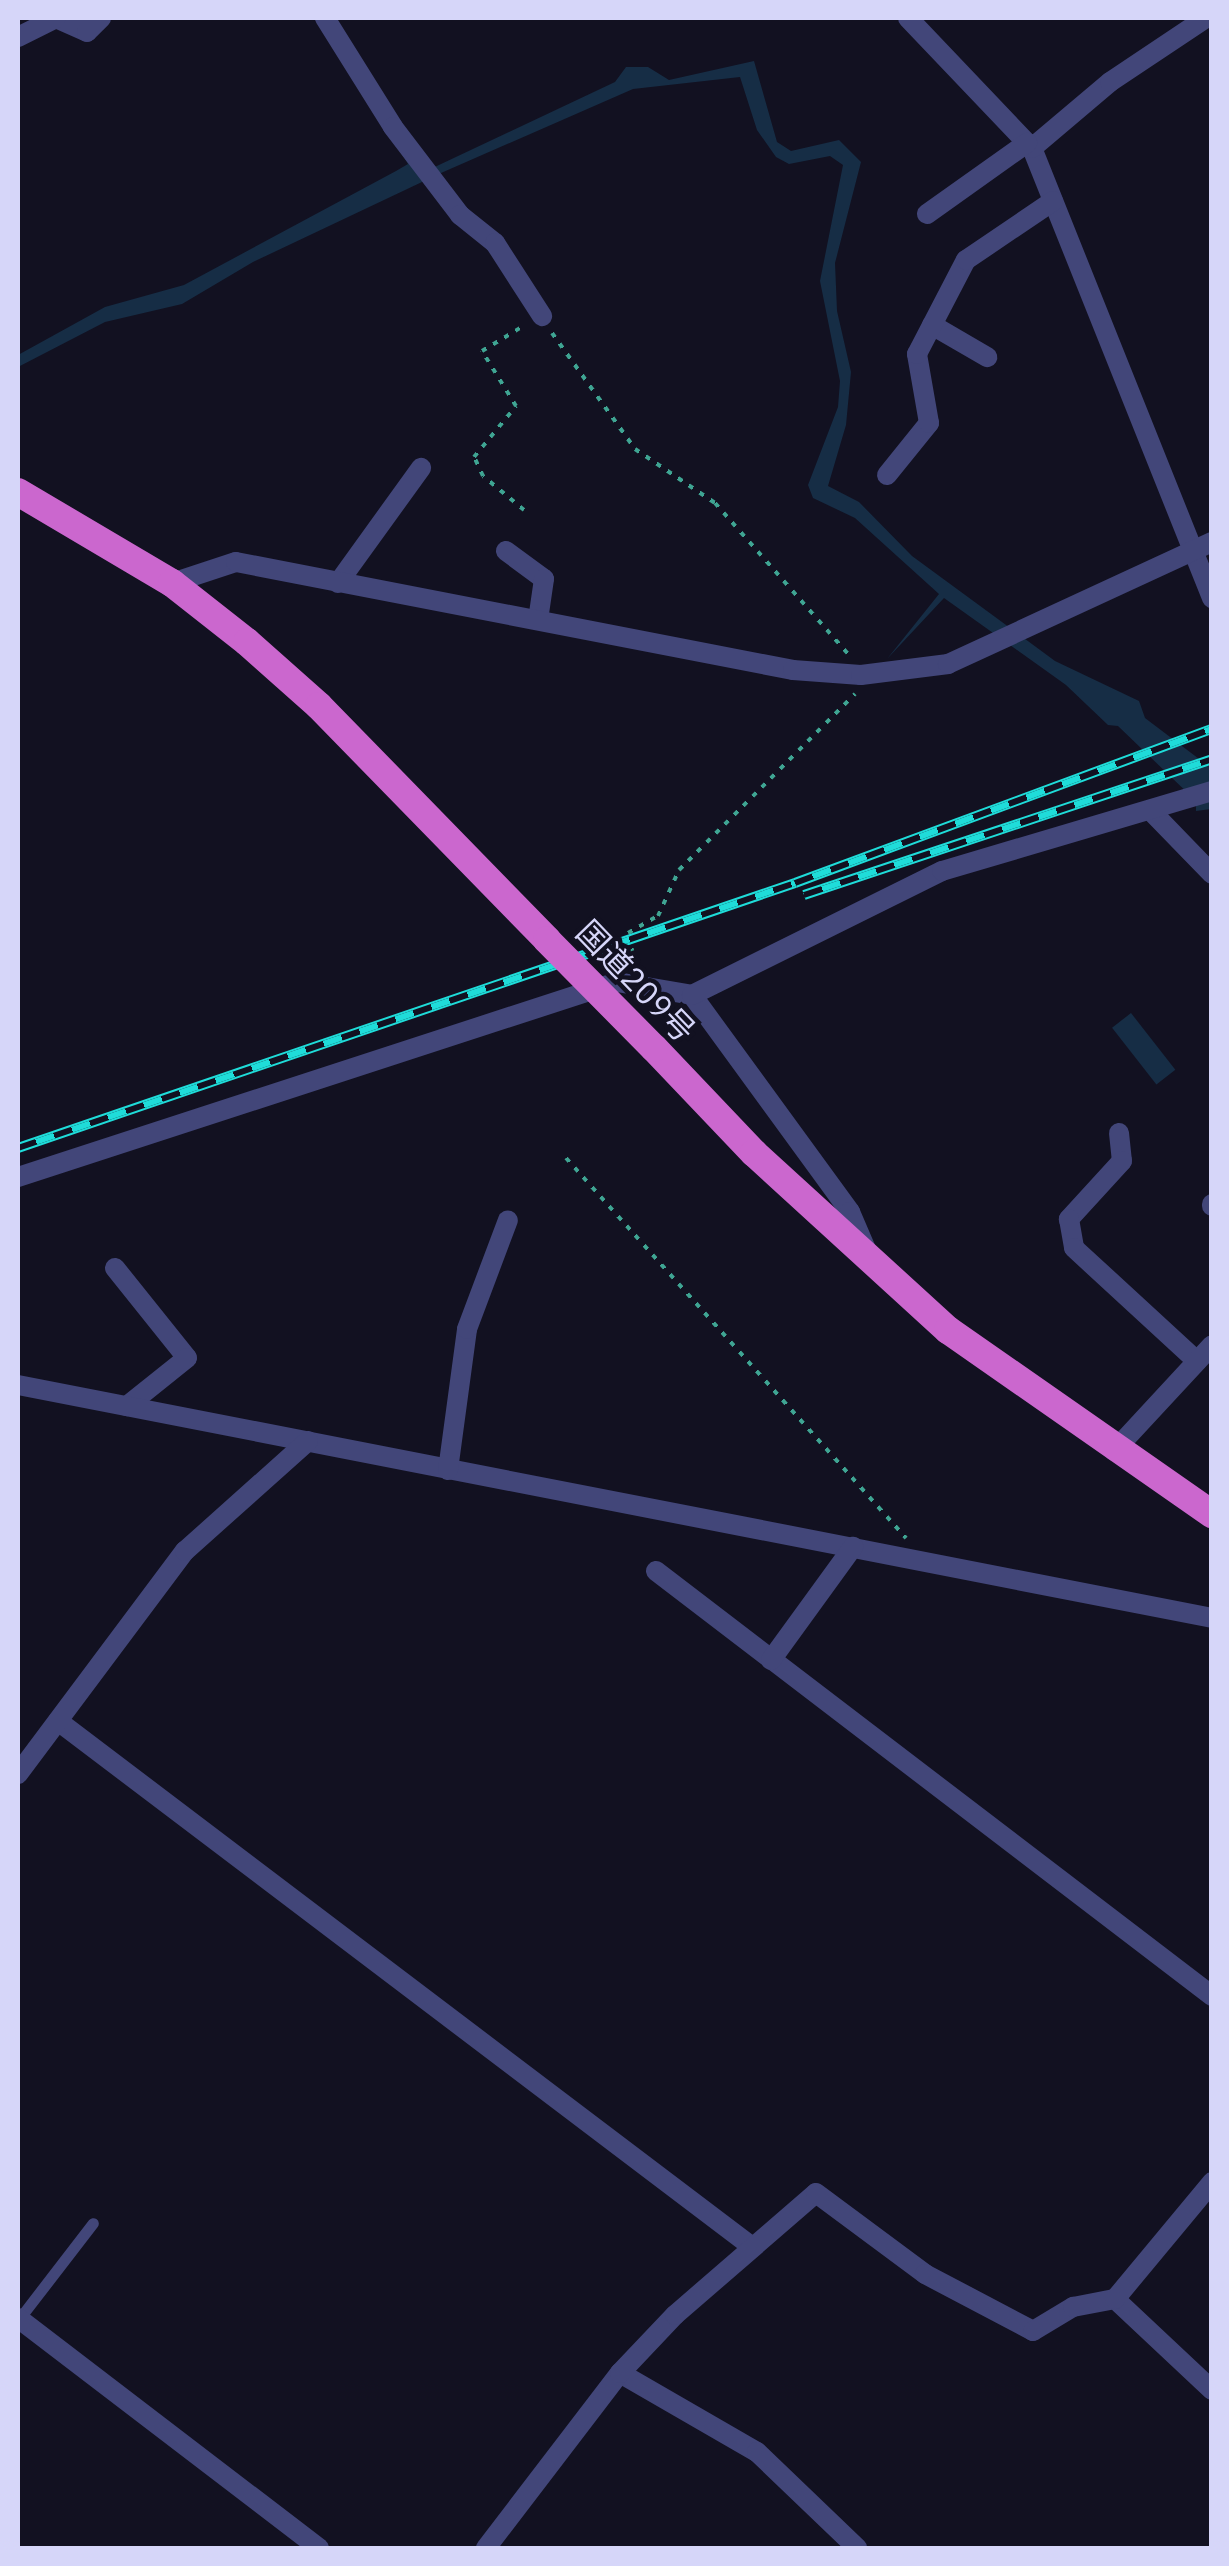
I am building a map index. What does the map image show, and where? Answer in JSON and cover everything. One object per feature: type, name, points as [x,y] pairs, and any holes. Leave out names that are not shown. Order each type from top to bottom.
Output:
[{"type":"highway","name":"国道209号","points":[[18,492],[172,583],[319,706],[654,1048],[870,1261],[948,1330],[1114,1451],[1212,1514]]},
{"type":"street","points":[[18,37],[56,18],[88,32],[100,18]]},
{"type":"street","points":[[325,18],[393,127],[460,215],[494,243],[542,316]]},
{"type":"street","points":[[908,18],[1029,146],[1202,546],[1212,598]]},
{"type":"street","points":[[927,214],[1206,18]]},
{"type":"street","points":[[887,475],[929,423],[917,354],[966,260],[1053,200]]},
{"type":"street","points":[[932,325],[987,357]]},
{"type":"street","points":[[338,583],[421,468]]},
{"type":"street","points":[[172,583],[236,562],[792,670],[862,675],[948,664],[1202,546]]},
{"type":"street","points":[[506,551],[544,578],[538,620]]},
{"type":"street","points":[[18,1177],[617,982],[642,983],[692,995],[942,872],[1212,791]]},
{"type":"street","points":[[1150,810],[1212,874]]},
{"type":"street","points":[[692,995],[850,1212],[870,1261]]},
{"type":"street","points":[[1114,1451],[1204,1353],[1074,1248],[1068,1219],[1122,1161],[1119,1134]]},
{"type":"street","points":[[448,1470],[467,1329],[508,1220]]},
{"type":"street","points":[[115,1268],[187,1358],[127,1406]]},
{"type":"street","points":[[18,1385],[1212,1618]]},
{"type":"street","points":[[21,1761],[58,1721],[185,1551],[308,1442]]},
{"type":"street","points":[[771,1660],[853,1547]]},
{"type":"street","points":[[656,1571],[1212,1996]]},
{"type":"street","points":[[58,1721],[751,2246]]},
{"type":"street","points":[[486,2548],[620,2373],[751,2246],[816,2193],[925,2274],[1033,2331],[1073,2307],[1115,2300],[1212,2182]]},
{"type":"street","points":[[1115,2300],[1212,2390]]},
{"type":"street","points":[[18,2319],[319,2548]]},
{"type":"street","points":[[620,2373],[757,2452],[857,2548]]},
{"type":"lane","points":[[18,2319],[92,2224]]},
{"type":"path","points":[[524,510],[483,476],[474,457],[516,406],[482,351],[542,316],[634,449],[715,504],[862,675],[855,694],[678,870],[658,916],[628,933],[642,983]]},
{"type":"path","points":[[566,1158],[927,1562]]},
{"type":"water","points":[[754,61],[777,142],[791,151],[839,140],[861,162],[835,263],[837,311],[851,372],[846,425],[828,486],[859,502],[912,556],[1055,661],[1139,701],[1145,718],[1211,768],[1211,809],[1196,811],[1196,801],[1118,726],[1108,725],[1066,685],[944,598],[887,659],[939,594],[855,518],[813,498],[808,485],[838,407],[840,381],[820,281],[843,165],[830,156],[789,164],[776,157],[757,130],[740,77],[633,89],[441,173],[253,262],[182,304],[105,322],[18,367],[18,355],[105,307],[184,285],[408,164],[393,139],[422,173],[615,82],[626,67],[648,67],[669,80]]},
{"type":"water","points":[[1131,1013],[1175,1070],[1156,1085],[1112,1028]]},
{"type":"railway","points":[[18,1148],[795,883],[1212,729]]},
{"type":"railway","points":[[804,895],[1212,759]]}]
